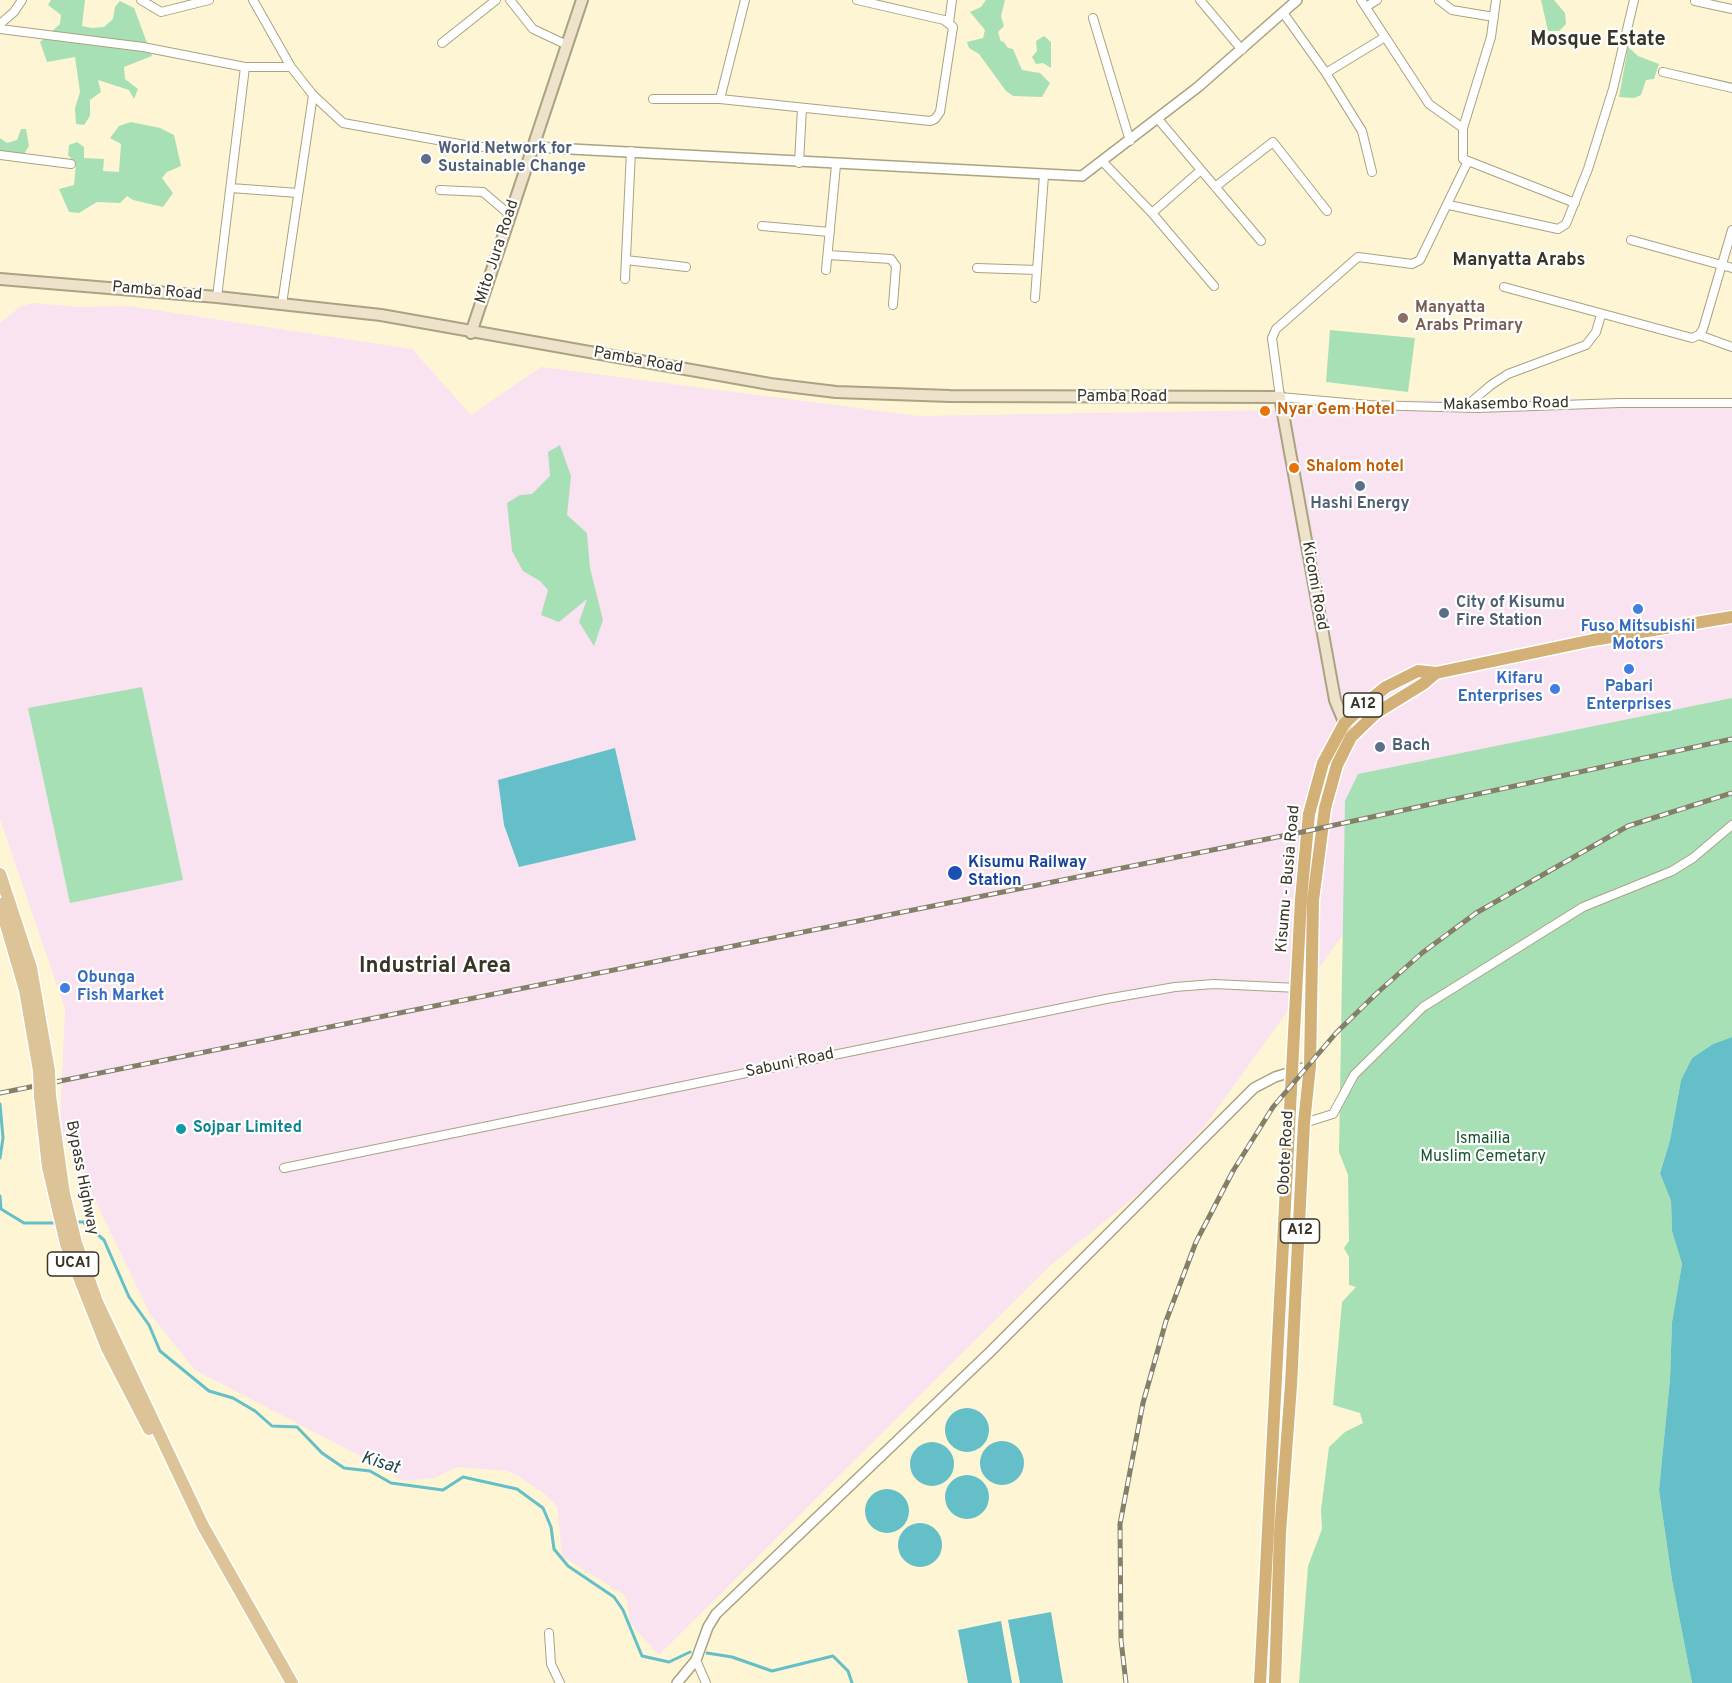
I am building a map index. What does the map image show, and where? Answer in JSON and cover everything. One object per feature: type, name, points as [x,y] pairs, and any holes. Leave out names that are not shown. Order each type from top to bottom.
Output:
[{"type":"highway","name":"Obote Road","points":[[1318,774],[1344,724],[1386,687],[1418,671],[1436,673],[1593,640],[1732,616]]},
{"type":"highway","name":"Obote Road","points":[[1275,1683],[1280,1533],[1292,1373],[1304,1123],[1310,1066],[1307,900],[1329,791],[1337,765],[1351,737],[1376,713],[1423,684],[1436,673]]},
{"type":"highway","name":"Kisumu - Busia Road","points":[[1298,988],[1307,900],[1307,831],[1318,774]]},
{"type":"highway","name":"Obote Road","points":[[1260,1683],[1298,988]]},
{"type":"main road","name":"Mito Jura Road","points":[[471,333],[582,0]]},
{"type":"main road","name":"Pamba Road","points":[[0,279],[217,297],[381,315],[471,333],[770,384],[836,392],[973,397],[1280,398]]},
{"type":"main road","name":"Kicomi Road","points":[[1280,398],[1335,700],[1351,737]]},
{"type":"main road","name":"Bypass Highway","points":[[0,874],[31,968],[44,1071],[53,1189],[66,1245],[80,1285],[129,1391],[160,1449],[177,1473],[203,1526],[292,1683]]},
{"type":"main road","name":"Bypass Highway","points":[[0,904],[25,990],[44,1071]]},
{"type":"street","points":[[0,24],[14,12],[22,0]]},
{"type":"street","points":[[141,0],[162,12],[209,0]]},
{"type":"street","points":[[253,0],[291,67],[313,95],[349,126],[476,147],[631,151],[799,163],[1044,176],[1082,176],[1103,162],[1242,50],[1297,0]]},
{"type":"street","points":[[442,43],[496,0]]},
{"type":"street","points":[[510,0],[533,29],[567,45]]},
{"type":"street","points":[[720,99],[745,0]]},
{"type":"street","points":[[857,0],[949,22]]},
{"type":"street","points":[[653,99],[720,99],[930,121],[940,112],[953,32],[949,22],[952,0]]},
{"type":"street","points":[[1200,0],[1242,50]]},
{"type":"street","points":[[1377,0],[1364,4],[1429,104],[1463,128]]},
{"type":"street","points":[[1439,0],[1452,10],[1494,17]]},
{"type":"street","points":[[1496,0],[1491,37],[1463,128],[1462,156],[1467,163],[1575,203]]},
{"type":"street","points":[[1449,205],[1558,229],[1566,224],[1613,89],[1634,0]]},
{"type":"street","points":[[1695,1],[1732,9]]},
{"type":"street","points":[[1284,14],[1326,73],[1362,131],[1372,172]]},
{"type":"street","points":[[1093,18],[1130,141]]},
{"type":"street","points":[[0,29],[143,47],[245,67],[291,67]]},
{"type":"street","points":[[1326,73],[1385,37]]},
{"type":"street","points":[[217,297],[245,67]]},
{"type":"street","points":[[1663,72],[1732,88]]},
{"type":"street","points":[[282,304],[313,95]]},
{"type":"street","points":[[799,163],[802,108]]},
{"type":"street","points":[[1158,119],[1261,240]]},
{"type":"street","points":[[1215,187],[1274,142],[1327,211]]},
{"type":"street","points":[[625,279],[631,151]]},
{"type":"street","points":[[0,155],[71,164]]},
{"type":"street","points":[[1103,162],[1152,213],[1215,286]]},
{"type":"street","points":[[1280,398],[1272,338],[1276,329],[1358,257],[1416,263],[1420,260],[1449,205],[1467,163]]},
{"type":"street","points":[[826,270],[836,165]]},
{"type":"street","points":[[1152,213],[1201,170]]},
{"type":"street","points":[[1035,298],[1044,176]]},
{"type":"street","points":[[231,188],[298,193]]},
{"type":"street","points":[[440,190],[483,192],[510,215]]},
{"type":"street","points":[[762,226],[830,232]]},
{"type":"street","points":[[1699,335],[1703,329],[1723,266],[1732,230]]},
{"type":"street","points":[[1630,240],[1732,268]]},
{"type":"street","points":[[828,255],[891,259],[896,266],[893,305]]},
{"type":"street","points":[[626,260],[686,267]]},
{"type":"street","points":[[977,268],[1037,270]]},
{"type":"street","points":[[1504,287],[1684,338],[1699,335],[1732,347]]},
{"type":"street","points":[[1464,408],[1484,390],[1509,374],[1586,345],[1596,332],[1601,315]]},
{"type":"street","name":"Makasembo Road","points":[[1280,398],[1369,405],[1464,408],[1620,403],[1732,403]]},
{"type":"street","points":[[1304,1123],[1333,1114],[1354,1075],[1423,1007],[1583,907],[1671,871],[1693,858],[1732,825]]},
{"type":"street","name":"Sabuni Road","points":[[284,1168],[1106,999],[1175,987],[1214,984],[1298,988]]},
{"type":"street","points":[[677,1683],[696,1660],[708,1627],[716,1614],[982,1360],[1254,1088],[1294,1070],[1310,1066]]},
{"type":"street","points":[[549,1633],[551,1664],[560,1683]]},
{"type":"street","points":[[696,1660],[706,1683]]},
{"type":"shaded area","points":[[34,303],[79,307],[128,306],[412,349],[471,415],[541,367],[919,416],[1275,410],[1373,401],[1693,398],[1732,400],[1732,745],[1360,911],[1204,1127],[1147,1187],[1053,1263],[659,1655],[630,1623],[627,1600],[623,1594],[562,1556],[557,1506],[542,1492],[517,1475],[507,1471],[458,1467],[434,1478],[403,1481],[383,1468],[195,1370],[150,1314],[60,1128],[65,1009],[0,819],[0,323],[21,306]]},
{"type":"green space","points":[[51,0],[85,0],[82,26],[92,28],[104,27],[113,19],[115,7],[120,1],[134,8],[152,56],[124,67],[125,79],[138,89],[134,99],[129,90],[98,80],[101,92],[90,100],[90,116],[84,125],[76,124],[75,108],[80,92],[75,57],[47,62],[40,42],[60,24],[61,15],[48,5]]},
{"type":"green space","points":[[986,0],[1005,0],[1001,16],[1004,26],[998,32],[1001,42],[1003,41],[1008,48],[1013,49],[1022,70],[1040,73],[1050,83],[1042,97],[1013,96],[1006,91],[979,54],[969,48],[967,42],[983,38],[985,30],[970,12],[981,7]]},
{"type":"green space","points":[[1541,0],[1554,0],[1565,13],[1566,24],[1559,31],[1548,31]]},
{"type":"green space","points":[[1044,36],[1051,42],[1051,68],[1043,63],[1036,64],[1032,57],[1037,51],[1036,41]]},
{"type":"green space","points":[[1628,47],[1638,56],[1659,64],[1654,79],[1646,80],[1641,95],[1634,98],[1619,97]]},
{"type":"green space","points":[[131,122],[160,128],[174,135],[181,166],[167,172],[162,178],[173,193],[163,207],[133,200],[127,196],[120,203],[97,202],[79,213],[69,212],[59,189],[74,185],[76,164],[68,155],[69,145],[77,142],[84,147],[84,158],[104,159],[103,171],[119,172],[121,144],[110,138],[119,126]]},
{"type":"green space","points":[[21,129],[26,129],[29,146],[24,154],[0,151],[0,138],[7,143],[17,140]]},
{"type":"green space","points":[[1330,330],[1415,338],[1408,392],[1326,382]]},
{"type":"green space","points":[[560,445],[571,476],[567,515],[587,533],[590,568],[603,620],[594,646],[579,622],[587,599],[559,622],[541,615],[548,590],[540,581],[523,571],[512,551],[507,503],[520,495],[532,494],[550,476],[548,452]]},
{"type":"green space","points":[[142,687],[183,880],[70,903],[28,708]]},
{"type":"green space","name":"Ismailia Muslim Cemetary","points":[[1732,698],[1732,1037],[1713,1044],[1692,1058],[1681,1080],[1670,1140],[1660,1172],[1671,1201],[1672,1231],[1682,1264],[1672,1322],[1670,1379],[1659,1490],[1672,1580],[1692,1683],[1299,1683],[1308,1566],[1322,1529],[1321,1510],[1329,1447],[1345,1432],[1363,1423],[1360,1413],[1333,1405],[1342,1302],[1356,1287],[1349,1285],[1349,1257],[1344,1248],[1349,1241],[1348,1175],[1339,1152],[1345,801],[1358,774]]},
{"type":"water","points":[[615,748],[636,840],[519,867],[504,825],[498,780]]},
{"type":"water","points":[[1732,1037],[1732,1683],[1692,1683],[1672,1580],[1659,1490],[1670,1379],[1672,1322],[1682,1264],[1672,1231],[1671,1201],[1660,1173],[1670,1140],[1681,1080],[1692,1058],[1713,1044]]},
{"type":"water","points":[[967,1408],[976,1409],[983,1414],[988,1421],[988,1439],[983,1446],[976,1451],[967,1452],[958,1451],[951,1446],[946,1439],[945,1430],[946,1421],[951,1414],[958,1409]]},
{"type":"water","points":[[1002,1441],[1011,1442],[1018,1447],[1023,1454],[1023,1472],[1018,1479],[1011,1484],[1002,1485],[993,1484],[986,1479],[981,1472],[980,1463],[981,1454],[986,1447],[993,1442]]},
{"type":"water","points":[[932,1442],[941,1443],[948,1448],[953,1455],[953,1473],[948,1480],[941,1485],[932,1486],[923,1485],[916,1480],[911,1473],[910,1464],[911,1455],[916,1448],[923,1443]]},
{"type":"water","points":[[967,1475],[976,1476],[983,1481],[988,1488],[988,1506],[983,1513],[976,1518],[967,1519],[958,1518],[951,1513],[946,1506],[945,1497],[946,1488],[951,1481],[958,1476]]},
{"type":"water","points":[[887,1489],[896,1490],[903,1495],[908,1502],[908,1520],[903,1527],[896,1532],[887,1533],[878,1532],[871,1527],[866,1520],[865,1511],[866,1502],[871,1495],[878,1490]]},
{"type":"water","points":[[920,1523],[929,1524],[936,1529],[941,1536],[941,1554],[936,1561],[929,1566],[920,1567],[911,1566],[904,1561],[899,1554],[898,1545],[899,1536],[904,1529],[911,1524]]},
{"type":"water","points":[[1051,1612],[1063,1683],[1020,1683],[1008,1620]]},
{"type":"water","points":[[1001,1621],[1012,1683],[968,1683],[958,1630]]},
{"type":"waterway","points":[[0,1104],[3,1138],[0,1158]]},
{"type":"waterway","points":[[0,1196],[1,1209],[24,1223],[54,1223]]},
{"type":"waterway","name":"Kisat","points":[[77,1222],[83,1222],[104,1240],[129,1297],[149,1325],[160,1351],[209,1391],[233,1398],[255,1411],[272,1426],[297,1427],[322,1453],[344,1468],[370,1471],[391,1483],[443,1490],[463,1477],[517,1489],[543,1508],[551,1527],[554,1549],[568,1566],[614,1597],[623,1610],[642,1656],[669,1662],[690,1652]]},
{"type":"waterway","name":"Kisat","points":[[707,1653],[732,1657],[772,1671],[833,1656],[848,1671],[852,1683]]},
{"type":"railway","points":[[0,1093],[1307,831],[1732,739]]},
{"type":"railway","points":[[1126,1683],[1121,1640],[1120,1524],[1143,1403],[1166,1321],[1196,1242],[1233,1171],[1273,1107],[1336,1033],[1377,993],[1422,953],[1476,913],[1628,826],[1732,793]]},
{"type":"place","name":"World Network for Sustainable Change","points":[[426,159]]},
{"type":"place","name":"Manyatta Arabs Primary","points":[[1403,318]]},
{"type":"place","name":"Nyar Gem Hotel","points":[[1265,411]]},
{"type":"place","name":"Shalom hotel","points":[[1294,468]]},
{"type":"place","name":"Hashi Energy","points":[[1360,486]]},
{"type":"place","name":"Fuso Mitsubishi Motors","points":[[1638,609]]},
{"type":"place","name":"City of Kisumu Fire Station","points":[[1444,613]]},
{"type":"place","name":"Pabari Enterprises","points":[[1629,669]]},
{"type":"place","name":"Kifaru Enterprises","points":[[1555,689]]},
{"type":"place","name":"Bach","points":[[1380,747]]},
{"type":"place","name":"Kisumu Railway Station","points":[[955,873]]},
{"type":"place","name":"Obunga Fish Market","points":[[65,988]]},
{"type":"place","name":"Sojpar Limited","points":[[181,1129]]},
{"type":"district","name":"Mosque Estate","points":[[1598,41]]},
{"type":"district","name":"Manyatta Arabs","points":[[1519,261]]},
{"type":"district","name":"Industrial Area","points":[[435,968]]}]
